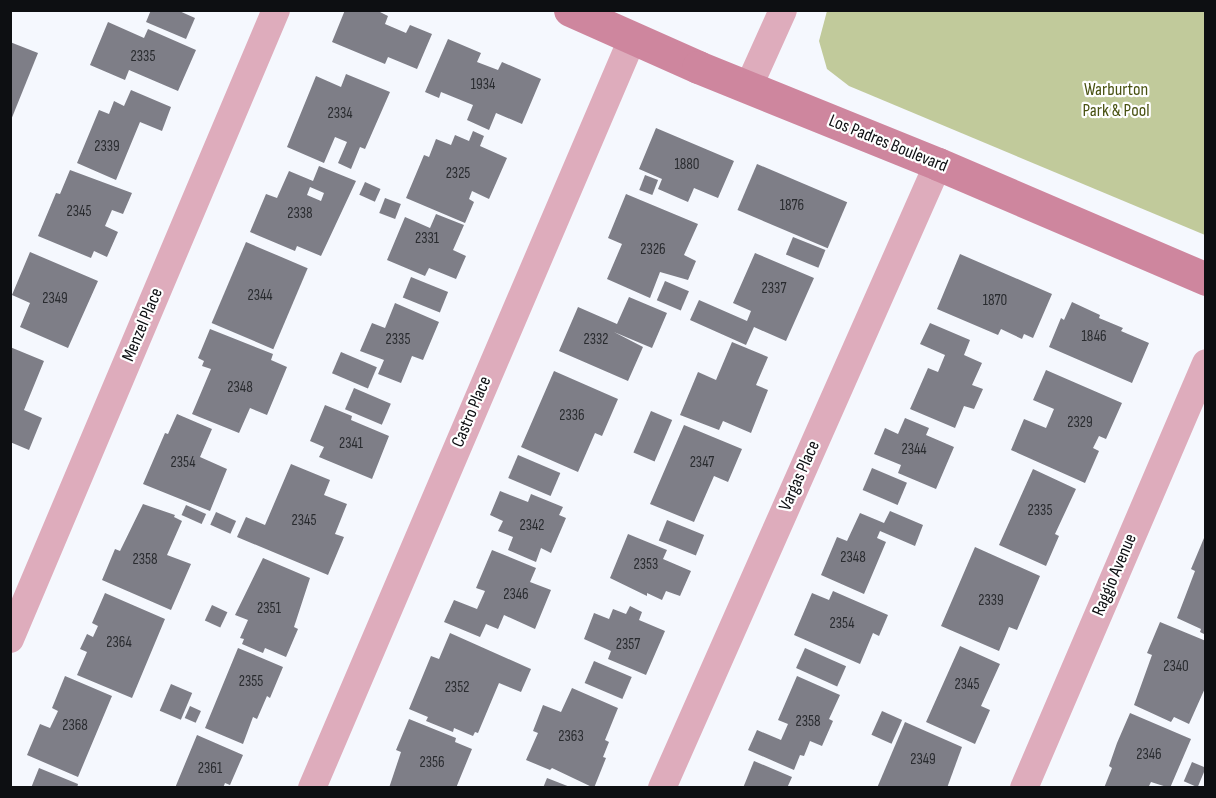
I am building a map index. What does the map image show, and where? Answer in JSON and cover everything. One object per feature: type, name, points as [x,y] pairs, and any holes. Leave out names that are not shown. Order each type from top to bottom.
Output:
[{"type":"street","name":"Menzel Place","points":[[10,639],[276,10]]},
{"type":"street","name":"Los Padres Boulevard","points":[[570,10],[748,88],[938,164],[1206,279]]},
{"type":"street","points":[[748,88],[783,10]]},
{"type":"street","name":"Castro Place","points":[[312,788],[633,37]]},
{"type":"street","name":"Vargas Place","points":[[662,788],[938,164]]},
{"type":"street","name":"Raggio Avenue","points":[[1024,788],[1206,363]]},
{"type":"green space","name":"Warburton Park & Pool","points":[[827,11],[1205,11],[1205,235],[849,86],[827,69],[819,41]]},
{"type":"building","points":[[151,10],[177,10],[195,18],[186,39],[146,22]]},
{"type":"building","points":[[345,10],[376,10],[388,16],[385,24],[406,33],[410,25],[432,34],[417,69],[388,57],[385,64],[332,42]]},
{"type":"building","points":[[108,22],[144,38],[148,29],[196,50],[178,91],[129,70],[125,80],[90,65]]},
{"type":"building","points":[[448,39],[481,53],[477,62],[498,70],[502,62],[541,79],[522,124],[496,113],[489,130],[467,120],[473,105],[441,92],[439,98],[425,92]]},
{"type":"building","points":[[10,42],[38,53],[11,120],[10,120]]},
{"type":"building","points":[[346,74],[390,92],[365,149],[360,147],[351,169],[338,163],[347,142],[335,137],[324,163],[287,147],[316,76],[341,87]]},
{"type":"building","points":[[131,90],[171,107],[162,131],[140,122],[116,180],[77,163],[99,110],[109,114],[114,101],[124,106]]},
{"type":"building","points":[[656,128],[734,161],[718,198],[694,188],[688,202],[658,189],[662,179],[639,169]]},
{"type":"building","points":[[473,131],[484,136],[480,146],[507,158],[489,199],[472,191],[469,199],[474,202],[465,223],[406,198],[424,155],[429,157],[436,139],[451,145],[455,135],[469,141]]},
{"type":"building","points":[[757,164],[847,202],[828,248],[737,210]]},
{"type":"building","points":[[319,166],[356,181],[321,256],[297,246],[295,251],[250,232],[266,194],[277,198],[289,171],[313,181]],"holes":[[[310,187],[324,193],[321,201],[307,195]]]},
{"type":"building","points":[[70,170],[132,193],[123,214],[112,210],[105,226],[118,232],[107,257],[94,251],[91,258],[38,236],[56,193],[60,194]]},
{"type":"building","points":[[645,175],[658,180],[652,195],[639,190]]},
{"type":"building","points":[[365,182],[381,189],[375,202],[359,195]]},
{"type":"building","points":[[626,194],[698,224],[684,255],[696,261],[688,280],[660,272],[650,298],[607,279],[622,244],[608,238]]},
{"type":"building","points":[[385,198],[401,204],[395,219],[379,213]]},
{"type":"building","points":[[436,214],[464,225],[453,250],[466,256],[456,279],[429,268],[425,276],[387,260],[405,217],[430,228]]},
{"type":"building","points":[[793,237],[825,250],[818,268],[786,255]]},
{"type":"building","points":[[246,242],[308,268],[273,349],[212,323]]},
{"type":"building","points":[[30,252],[98,281],[68,348],[20,327],[30,303],[12,295]]},
{"type":"building","points":[[755,253],[814,278],[786,341],[754,327],[746,345],[690,320],[699,300],[747,321],[751,311],[733,303]]},
{"type":"building","points":[[960,254],[1052,294],[1033,338],[1024,334],[1022,339],[1001,329],[998,335],[937,309]]},
{"type":"building","points":[[411,277],[448,292],[440,312],[403,297]]},
{"type":"building","points":[[665,281],[689,291],[681,310],[657,300]]},
{"type":"building","points":[[629,297],[667,313],[652,348],[614,332],[643,347],[628,381],[559,351],[578,307],[617,324]]},
{"type":"building","points":[[1072,302],[1100,315],[1099,318],[1123,328],[1121,331],[1149,343],[1132,383],[1049,347],[1061,318],[1064,320]]},
{"type":"building","points":[[395,303],[439,322],[423,360],[412,356],[401,383],[378,374],[384,360],[360,351],[372,323],[385,328]]},
{"type":"building","points":[[930,323],[970,340],[964,355],[982,363],[972,385],[983,389],[974,409],[964,406],[955,428],[910,409],[928,368],[938,372],[945,355],[920,344]]},
{"type":"building","points":[[210,329],[273,354],[271,360],[287,367],[267,415],[250,408],[239,433],[192,414],[211,369],[202,366],[204,361],[198,358]]},
{"type":"building","points":[[732,342],[768,357],[756,385],[768,390],[751,433],[723,421],[719,430],[680,415],[698,372],[716,380]]},
{"type":"building","points":[[10,347],[44,361],[24,410],[42,418],[29,450],[10,442]]},
{"type":"building","points":[[341,352],[377,367],[368,388],[332,373]]},
{"type":"building","points":[[1046,370],[1122,403],[1106,439],[1099,436],[1093,448],[1099,451],[1085,483],[1011,450],[1024,419],[1046,428],[1054,409],[1033,400]]},
{"type":"building","points":[[554,371],[618,399],[602,436],[595,433],[578,472],[521,447]]},
{"type":"building","points":[[354,388],[391,404],[382,425],[345,409]]},
{"type":"building","points":[[325,405],[352,416],[351,420],[389,436],[372,479],[319,457],[324,447],[310,441]]},
{"type":"building","points":[[651,411],[672,420],[655,461],[633,452]]},
{"type":"building","points":[[177,414],[212,429],[200,457],[227,469],[210,511],[143,484],[165,433],[168,434]]},
{"type":"building","points":[[905,418],[929,428],[926,435],[954,447],[936,489],[898,473],[901,465],[874,454],[885,428],[898,434]]},
{"type":"building","points":[[684,425],[742,449],[728,482],[714,476],[694,522],[650,504]]},
{"type":"building","points":[[518,455],[560,473],[551,496],[508,478]]},
{"type":"building","points":[[291,464],[330,480],[324,495],[347,504],[335,534],[344,537],[328,575],[237,537],[246,517],[265,525]]},
{"type":"building","points":[[872,468],[907,483],[898,505],[863,490]]},
{"type":"building","points":[[1033,469],[1076,489],[1055,534],[1059,536],[1046,566],[999,545]]},
{"type":"building","points":[[500,491],[528,502],[531,494],[563,507],[559,515],[566,518],[551,553],[541,548],[536,562],[508,550],[513,537],[498,531],[503,521],[490,515]]},
{"type":"building","points":[[143,504],[175,515],[174,517],[182,521],[167,555],[191,564],[171,610],[102,580],[115,549],[120,551]]},
{"type":"building","points":[[186,505],[206,514],[202,524],[182,515]]},
{"type":"building","points":[[890,511],[923,525],[915,546],[880,531],[877,538],[886,542],[864,594],[821,575],[837,537],[847,541],[860,513],[884,523]]},
{"type":"building","points":[[216,512],[236,521],[230,534],[210,525]]},
{"type":"building","points":[[667,520],[704,535],[696,555],[659,540]]},
{"type":"building","points":[[628,534],[667,550],[663,559],[691,571],[680,596],[666,591],[662,600],[647,593],[647,596],[610,578]]},
{"type":"building","points":[[1204,538],[1206,539],[1206,635],[1200,632],[1201,629],[1177,618],[1195,571],[1191,569]]},
{"type":"building","points":[[975,547],[1040,576],[1017,630],[1009,627],[999,651],[941,626]]},
{"type":"building","points":[[492,550],[536,568],[530,582],[551,590],[535,629],[504,615],[498,629],[486,624],[480,637],[444,622],[454,600],[477,609],[485,591],[476,588]]},
{"type":"building","points":[[263,558],[310,578],[294,627],[298,629],[286,657],[265,648],[263,653],[242,644],[244,639],[240,638],[248,620],[235,615]]},
{"type":"building","points":[[833,591],[888,615],[879,636],[873,633],[860,664],[794,635],[812,593],[829,600]]},
{"type":"building","points":[[105,593],[165,619],[132,698],[77,675],[87,652],[80,649],[87,634],[93,637],[98,626],[92,623]]},
{"type":"building","points":[[212,605],[227,612],[220,628],[205,620]]},
{"type":"building","points":[[630,606],[642,612],[639,620],[665,631],[646,675],[608,659],[611,651],[584,639],[594,613],[609,619],[613,609],[626,614]]},
{"type":"building","points":[[1160,622],[1206,641],[1206,686],[1189,724],[1174,717],[1171,722],[1134,705],[1152,655],[1147,653]]},
{"type":"building","points":[[450,633],[531,669],[521,692],[499,683],[478,733],[475,732],[473,736],[454,728],[453,732],[426,721],[428,717],[409,709],[431,656],[439,659]]},
{"type":"building","points":[[960,646],[1000,664],[981,706],[990,710],[975,744],[926,722]]},
{"type":"building","points":[[238,648],[283,667],[270,698],[267,696],[257,719],[253,717],[243,744],[205,728]]},
{"type":"building","points":[[805,648],[846,666],[837,686],[796,668]]},
{"type":"building","points":[[594,661],[632,677],[622,699],[585,683]]},
{"type":"building","points":[[65,676],[112,696],[78,777],[27,755],[40,724],[50,728],[58,711],[52,708]]},
{"type":"building","points":[[797,676],[840,695],[829,719],[833,721],[822,746],[810,741],[804,756],[800,755],[794,770],[748,750],[757,730],[781,740],[788,724],[778,720]]},
{"type":"building","points":[[171,684],[192,693],[181,720],[160,711]]},
{"type":"building","points":[[572,688],[618,708],[605,740],[609,742],[603,757],[606,758],[594,788],[552,768],[550,770],[526,760],[538,733],[533,731],[543,705],[561,712]]},
{"type":"building","points":[[190,706],[201,711],[196,723],[185,718]]},
{"type":"building","points":[[882,711],[902,720],[892,744],[871,735]]},
{"type":"building","points":[[1130,713],[1191,739],[1170,788],[1151,782],[1148,788],[1104,788],[1112,768],[1109,766]]},
{"type":"building","points":[[409,719],[456,738],[455,742],[472,749],[456,788],[389,788],[401,752],[396,750]]},
{"type":"building","points":[[905,722],[962,747],[947,788],[877,788]]},
{"type":"building","points":[[197,735],[243,755],[230,785],[225,783],[223,788],[175,788]]},
{"type":"building","points":[[754,761],[792,777],[787,788],[743,788]]},
{"type":"building","points":[[1192,762],[1206,768],[1198,787],[1184,781]]},
{"type":"building","points":[[39,768],[78,784],[77,788],[31,788]]},
{"type":"building","points":[[547,778],[570,787],[570,788],[543,788]]}]
